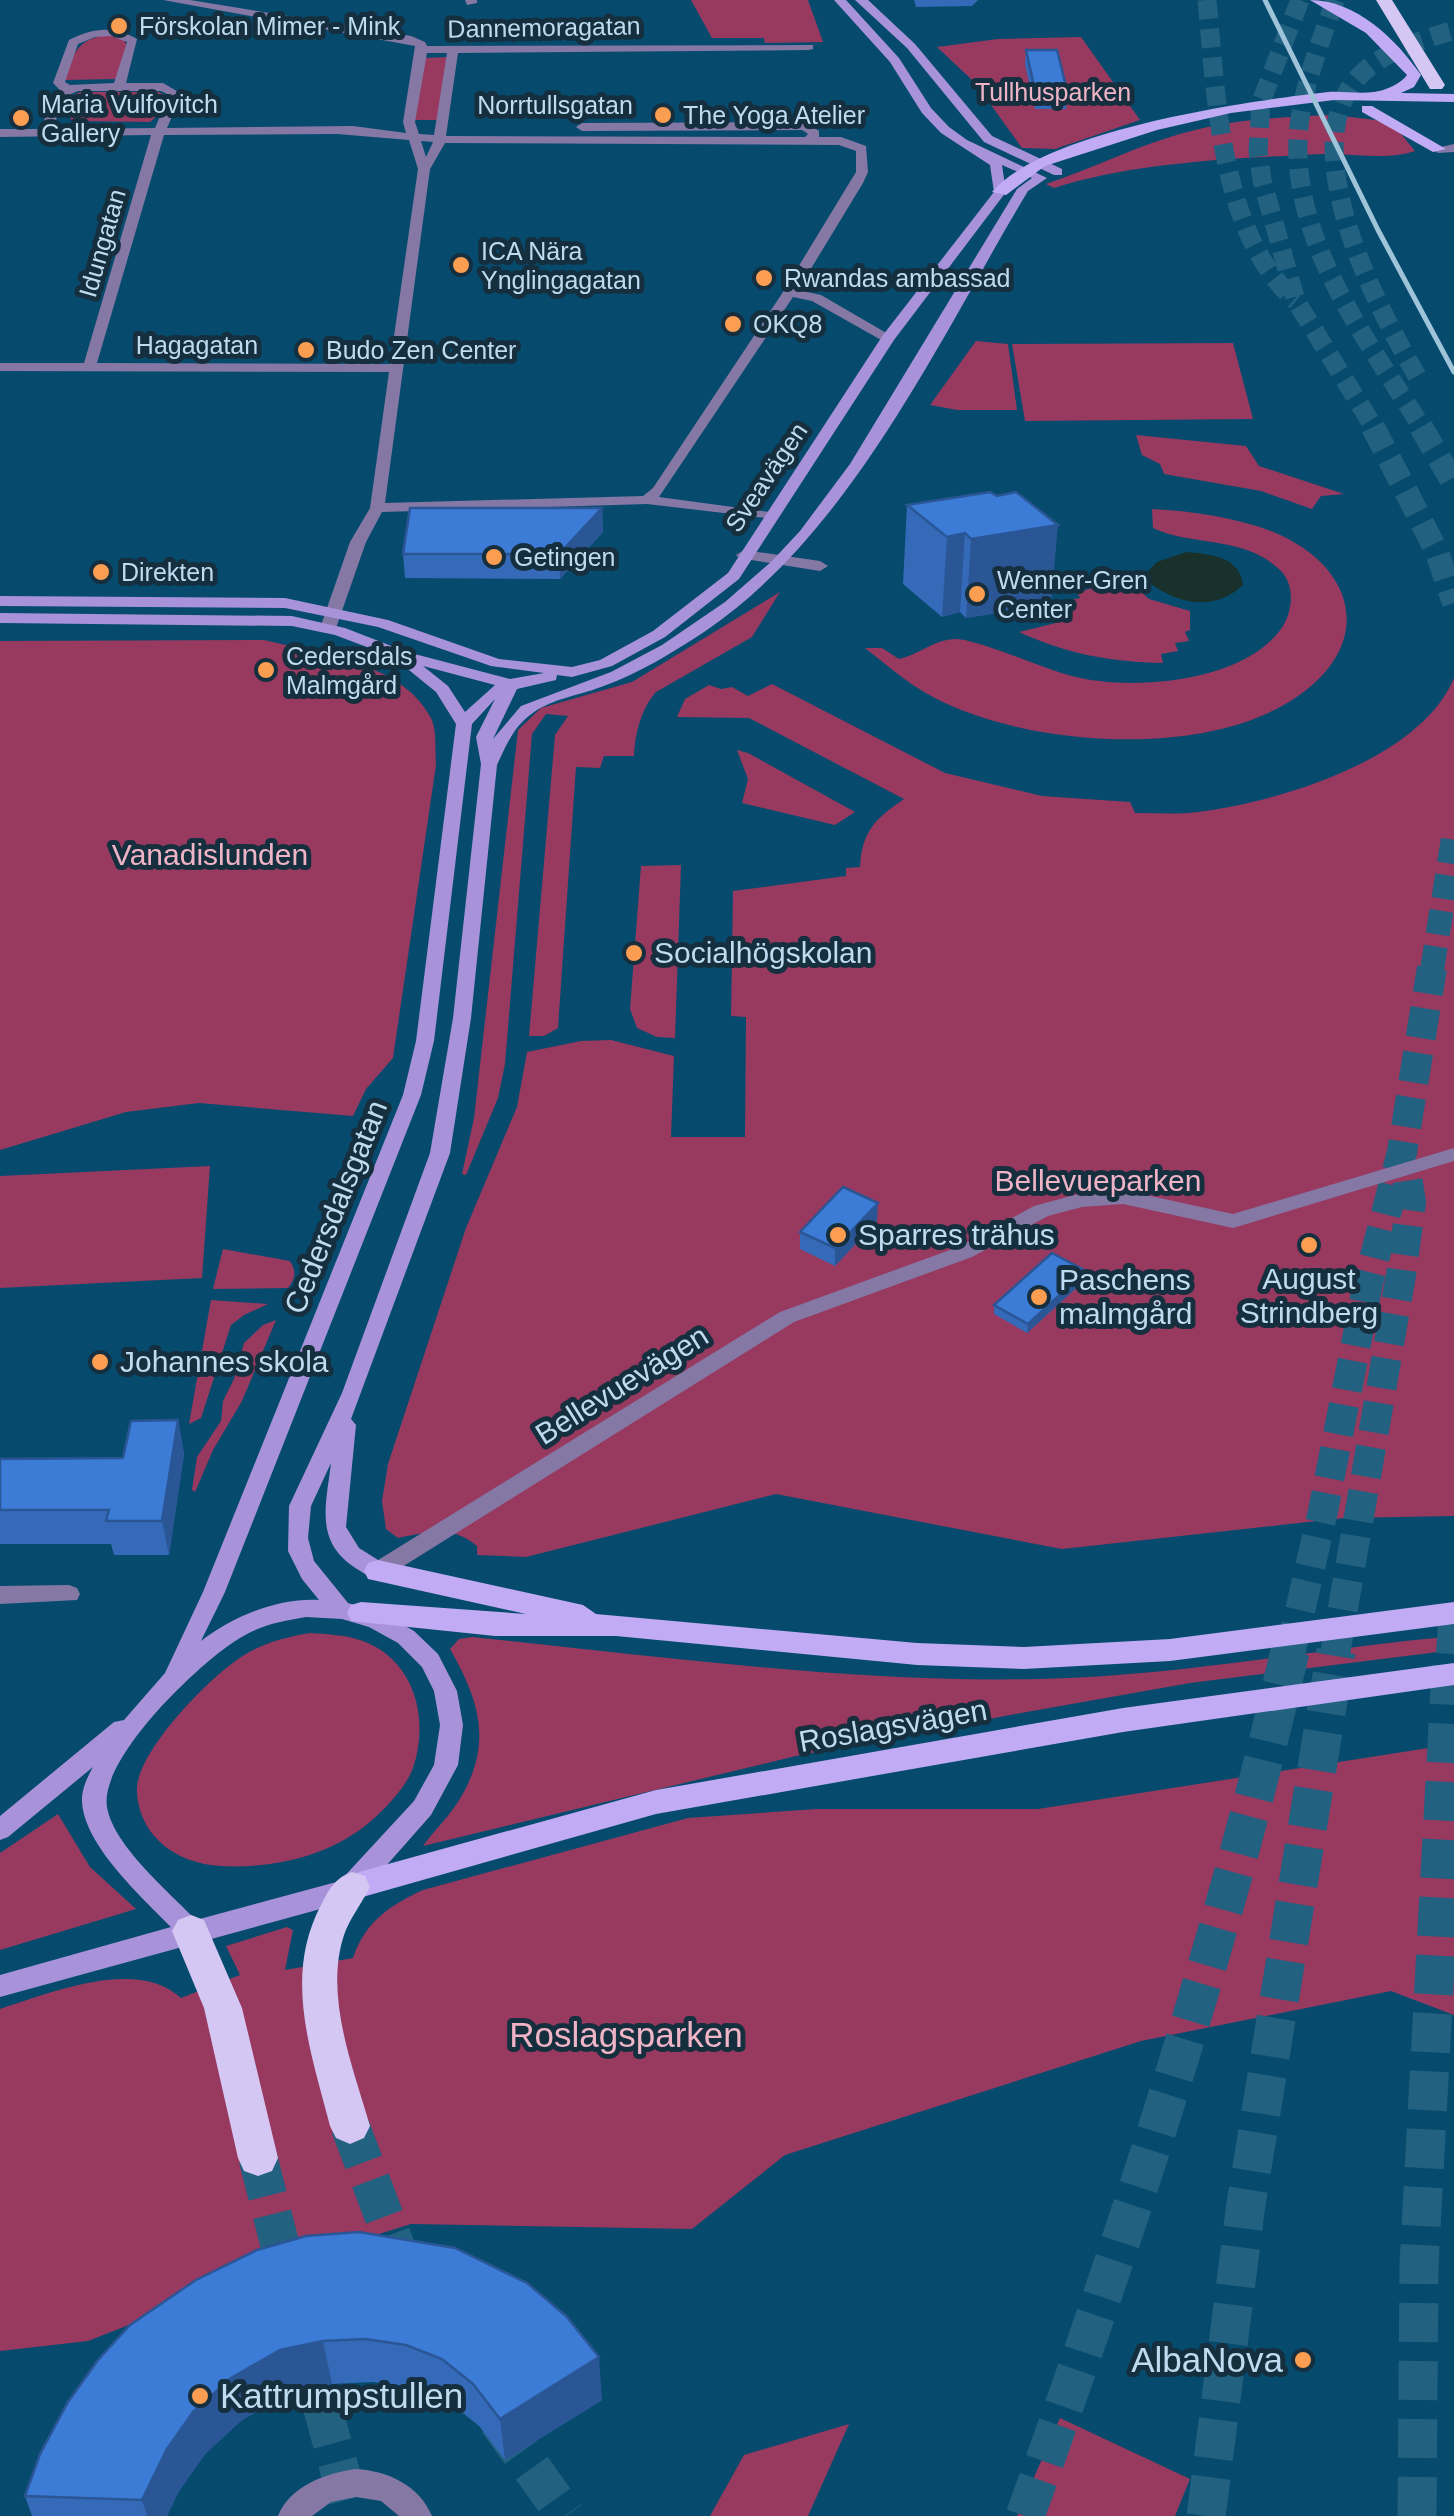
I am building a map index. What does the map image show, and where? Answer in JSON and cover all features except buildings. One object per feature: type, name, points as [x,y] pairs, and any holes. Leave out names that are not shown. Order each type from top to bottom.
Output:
[{"type":"highway","points":[[1384,0],[1443,93]]},
{"type":"highway","points":[[350,2126],[320,1992],[320,1964],[327,1929],[352,1887]]},
{"type":"highway","points":[[191,1931],[215,1985],[258,2158]]},
{"type":"main road","points":[[840,0],[895,60],[926,110],[945,130],[1042,171],[1139,138],[1213,120],[1443,93]]},
{"type":"main road","points":[[862,0],[911,46],[984,145],[996,164],[1000,192],[1071,152]]},
{"type":"main road","points":[[984,145],[1030,154],[1071,152],[1153,126],[1230,108],[1370,102],[1397,91],[1414,75],[1400,52],[1367,25],[1317,0]]},
{"type":"main road","points":[[1388,109],[1443,93]]},
{"type":"main road","points":[[1370,102],[1388,109],[1454,114]]},
{"type":"main road","points":[[1370,102],[1446,148]]},
{"type":"main road","points":[[1009,150],[1042,171]]},
{"type":"main road","name":"Sveavägen","points":[[489,765],[502,732],[524,709],[560,692],[614,677],[673,644],[743,596],[778,560],[844,482],[916,372],[1023,189],[1042,171]]},
{"type":"main road","name":"Sveavägen","points":[[0,618],[331,620],[438,640],[497,662],[572,672],[606,662],[658,634],[734,576],[888,338],[1000,192]]},
{"type":"main road","name":"Sveavägen","points":[[0,600],[285,602],[394,652],[511,684],[560,692]]},
{"type":"main road","points":[[394,652],[442,689],[464,724],[486,695],[511,684],[572,672]]},
{"type":"main road","points":[[497,662],[511,684]]},
{"type":"main road","points":[[0,1986],[352,1887],[433,1794],[446,1764],[449,1708],[436,1670],[402,1634],[350,1610],[310,1575],[296,1541],[300,1506],[352,1393],[440,1153],[462,1018],[489,765],[484,737],[511,684]]},
{"type":"main road","name":"Cedersdalsgatan","points":[[166,1684],[214,1592],[412,1095],[425,1041],[464,724]]},
{"type":"main road","points":[[352,1393],[341,1445],[335,1528],[351,1554],[378,1570],[443,1589],[529,1602],[616,1625]]},
{"type":"main road","points":[[191,1931],[115,1850],[93,1814],[95,1791],[113,1752],[166,1684],[235,1629],[268,1615],[350,1610]]},
{"type":"main road","name":"Roslagsvägen","points":[[350,1610],[495,1625],[616,1625],[917,1654],[1024,1658],[1170,1650],[1454,1613]]},
{"type":"main road","name":"Roslagsvägen","points":[[352,1887],[656,1802],[1123,1720],[1454,1674]]},
{"type":"main road","points":[[0,1830],[146,1708]]},
{"type":"street","name":"Dannemoragatan","points":[[169,0],[411,39],[422,50],[809,48]]},
{"type":"street","points":[[46,133],[59,95],[68,90],[119,87],[133,41],[122,34],[96,33],[73,42],[58,83],[68,90]]},
{"type":"street","points":[[331,620],[358,542],[377,508],[424,169],[409,122],[422,50]]},
{"type":"street","points":[[424,169],[438,149],[453,50]]},
{"type":"street","name":"Idungatan","points":[[89,368],[160,132],[176,94],[163,87],[119,87]]},
{"type":"street","name":"Norrtullsgatan","points":[[0,133],[340,131],[855,144],[864,155],[857,183],[790,292]]},
{"type":"street","points":[[647,500],[658,491],[790,292],[816,298],[888,338]]},
{"type":"street","name":"Hagagatan","points":[[0,367],[394,368]]},
{"type":"street","points":[[377,508],[647,500],[770,516]]},
{"type":"street","points":[[744,556],[820,566]]},
{"type":"street","name":"Bellevuevägen","points":[[378,1570],[787,1317],[965,1252],[1041,1211],[1082,1200],[1123,1197],[1161,1202],[1200,1216],[1232,1221],[1454,1154]]},
{"type":"street","points":[[0,1594],[69,1594]]},
{"type":"street","points":[[292,2516],[323,2490],[346,2482],[369,2482],[391,2489],[418,2516]]},
{"type":"green space","points":[[691,0],[808,0],[823,42],[765,43],[764,38],[712,38]]},
{"type":"green space","points":[[108,35],[124,40],[127,46],[116,79],[65,80],[78,48]]},
{"type":"green space","name":"Tullhusparken","points":[[1081,37],[1140,120],[1055,149],[1022,148],[986,98],[997,94],[996,84],[972,80],[937,47],[998,39]]},
{"type":"green space","points":[[449,57],[439,120],[413,120],[424,58]]},
{"type":"green space","points":[[81,92],[159,92],[166,96],[159,114],[150,122],[72,121],[68,113],[71,96]]},
{"type":"green space","points":[[1333,115],[1376,120],[1397,129],[1415,151],[1392,156],[1323,154],[1187,163],[1118,172],[1054,188],[1046,184],[1190,131],[1251,120]]},
{"type":"green space","points":[[976,341],[1008,344],[1017,410],[957,410],[930,405]]},
{"type":"green space","points":[[1233,343],[1253,419],[1025,421],[1012,344]]},
{"type":"green space","points":[[1136,435],[1246,446],[1259,466],[1344,494],[1321,496],[1312,509],[1261,491],[1164,474],[1160,464],[1142,455]]},
{"type":"green space","points":[[1152,509],[1257,526],[1299,545],[1321,563],[1337,583],[1345,605],[1346,628],[1339,652],[1323,674],[1298,696],[1260,716],[1216,730],[1167,738],[1117,739],[1066,736],[972,714],[924,692],[865,648],[882,648],[899,659],[956,639],[1072,676],[1125,683],[1156,682],[1216,671],[1266,645],[1283,626],[1289,612],[1290,590],[1280,570],[1251,551],[1153,528]]},
{"type":"green space","points":[[1127,579],[1149,599],[1190,611],[1190,630],[1185,632],[1189,641],[1175,643],[1178,651],[1161,654],[1163,663],[1090,655],[1019,632],[1068,620],[1051,604],[1080,598],[1077,592]]},
{"type":"green space","points":[[780,592],[752,637],[656,692],[640,722],[634,756],[604,756],[600,768],[576,767],[558,1028],[544,1036],[529,1036],[555,735],[568,716],[546,714],[532,734],[505,1064],[498,1098],[466,1175],[462,1174],[474,1118],[518,730],[541,708],[632,682]]},
{"type":"green space","name":"Vanadislunden","points":[[264,640],[380,672],[418,699],[433,723],[436,765],[393,1058],[366,1089],[353,1116],[199,1103],[126,1112],[0,1150],[0,641]]},
{"type":"green space","name":"Bellevueparken","points":[[1454,678],[1454,1516],[1344,1518],[1062,1549],[776,1494],[526,1557],[477,1555],[477,1546],[449,1533],[398,1538],[386,1529],[382,1501],[388,1464],[466,1228],[517,1107],[527,1052],[581,1041],[611,1040],[674,1056],[671,1137],[745,1137],[746,1017],[731,1016],[733,891],[846,876],[846,868],[860,867],[872,827],[904,799],[749,718],[677,717],[685,699],[709,685],[732,687],[748,696],[772,684],[945,773],[1042,796],[1130,802],[1135,813],[1179,813],[1273,797],[1347,770],[1412,731],[1437,706]]},
{"type":"green space","points":[[737,750],[855,812],[835,825],[742,803],[748,779]]},
{"type":"green space","points":[[681,865],[675,1038],[657,1037],[637,1028],[630,1009],[641,866]]},
{"type":"green space","points":[[210,1166],[202,1278],[0,1288],[0,1176]]},
{"type":"green space","points":[[223,1249],[290,1261],[292,1282],[288,1288],[213,1289]]},
{"type":"green space","points":[[211,1300],[268,1304],[231,1325],[201,1418],[189,1424]]},
{"type":"green space","points":[[276,1320],[242,1401],[213,1450],[195,1492],[192,1490],[197,1457],[221,1421],[223,1401],[244,1343],[263,1325]]},
{"type":"green space","points":[[310,1633],[363,1641],[395,1662],[406,1676],[414,1693],[420,1730],[413,1768],[406,1782],[383,1810],[355,1833],[300,1858],[221,1866],[196,1862],[172,1852],[150,1830],[138,1802],[141,1771],[151,1752],[180,1713],[232,1664],[269,1643]]},
{"type":"green space","points":[[1454,1636],[1454,1650],[1190,1683],[796,1756],[423,1846],[457,1804],[477,1758],[475,1704],[450,1649],[459,1639],[472,1637],[684,1660],[897,1677],[1039,1679],[1195,1668]]},
{"type":"green space","name":"Roslagsparken","points":[[1454,1744],[1454,2015],[1391,1991],[1141,2041],[785,2155],[692,2229],[411,2224],[289,2262],[88,2341],[0,2351],[0,2009],[68,1988],[117,1979],[162,1986],[181,1998],[240,1975],[226,1946],[287,1927],[293,1930],[285,1970],[353,1958],[364,1934],[380,1916],[423,1890],[688,1818],[817,1809],[1038,1809]]},
{"type":"green space","points":[[58,1814],[90,1867],[136,1909],[0,1950],[0,1853]]},
{"type":"green space","points":[[1060,2418],[1190,2479],[1175,2516],[1017,2516]]},
{"type":"green space","points":[[849,2424],[808,2516],[710,2516],[744,2455]]},
{"type":"shaded area","points":[[1186,552],[1230,562],[1241,575],[1243,585],[1221,599],[1197,602],[1174,597],[1151,584],[1148,571],[1157,562]]},
{"type":"tunnel","points":[[1207,0],[1219,120],[1237,202],[1251,239],[1271,273],[1296,301]]},
{"type":"tunnel","points":[[1296,301],[1262,180],[1258,151],[1261,102],[1300,0]]},
{"type":"tunnel","points":[[1335,0],[1301,110],[1299,167],[1306,208],[1318,247],[1356,324],[1423,429]]},
{"type":"tunnel","points":[[1417,376],[1383,313],[1351,236],[1334,156],[1337,120],[1349,89],[1369,67],[1396,51],[1454,30]]},
{"type":"tunnel","points":[[1296,301],[1375,429]]},
{"type":"tunnel","points":[[1373,427],[1437,552],[1454,603]]},
{"type":"tunnel","points":[[1421,427],[1454,484]]},
{"type":"tunnel","points":[[1432,970],[1454,832]]},
{"type":"tunnel","points":[[1290,1654],[1368,1283],[1402,1152],[1432,968]]},
{"type":"tunnel","points":[[1335,1654],[1401,1275],[1411,1202],[1405,1165]]},
{"type":"tunnel","points":[[1451,1654],[1454,1606]]},
{"type":"tunnel","points":[[1025,2516],[1170,2088],[1234,1870],[1290,1651]]},
{"type":"tunnel","points":[[1206,2516],[1246,2204],[1336,1651]]},
{"type":"tunnel","points":[[1417,2516],[1419,2265],[1452,1651]]},
{"type":"tunnel","points":[[350,2126],[405,2272]]},
{"type":"tunnel","points":[[258,2158],[289,2281]]},
{"type":"tunnel","points":[[307,2350],[352,2516]]},
{"type":"tunnel","points":[[498,2421],[566,2516]]},
{"type":"railway","points":[[1265,0],[1378,230],[1454,372]]},
{"type":"place","name":"Förskolan Mimer - Mink","points":[[119,26]]},
{"type":"place","name":"The Yoga Atelier","points":[[663,115]]},
{"type":"place","name":"Maria Vulfovitch Gallery","points":[[21,118]]},
{"type":"place","name":"ICA Nära Ynglingagatan","points":[[461,265]]},
{"type":"place","name":"Rwandas ambassad","points":[[764,278]]},
{"type":"place","name":"OKQ8","points":[[733,324]]},
{"type":"place","name":"Budo Zen Center","points":[[306,350]]},
{"type":"place","name":"Getingen","points":[[494,557]]},
{"type":"place","name":"Direkten","points":[[101,572]]},
{"type":"place","name":"Wenner-Gren Center","points":[[977,594]]},
{"type":"place","name":"Cedersdals Malmgård","points":[[266,670]]},
{"type":"place","name":"Socialhögskolan","points":[[634,953]]},
{"type":"place","name":"Sparres trähus","points":[[838,1235]]},
{"type":"place","name":"August Strindberg","points":[[1309,1245]]},
{"type":"place","name":"Paschens malmgård","points":[[1039,1297]]},
{"type":"place","name":"Johannes skola","points":[[100,1362]]},
{"type":"place","name":"AlbaNova","points":[[1303,2360]]},
{"type":"place","name":"Kattrumpstullen","points":[[200,2396]]}]
